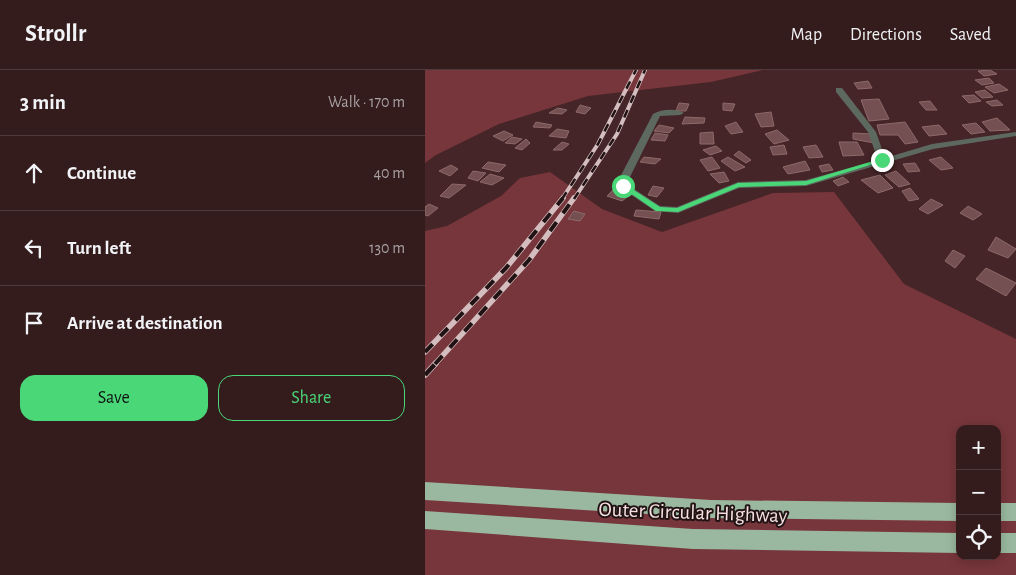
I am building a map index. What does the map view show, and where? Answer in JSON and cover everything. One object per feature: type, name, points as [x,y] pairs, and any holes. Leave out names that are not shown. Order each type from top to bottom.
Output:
[{"type":"highway","name":"Outer Circular Highway","points":[[425,491],[711,509],[956,512]]},
{"type":"highway","points":[[1001,512],[1016,512]]},
{"type":"highway","name":"Outer Circular Highway","points":[[425,520],[693,539],[956,543]]},
{"type":"highway","points":[[1001,543],[1016,543]]},
{"type":"street","points":[[839,90],[872,132],[882,160]]},
{"type":"street","points":[[680,113],[663,112],[657,114],[623,181],[623,186],[658,209],[678,210],[738,185],[806,183],[932,147],[1016,134]]},
{"type":"shaded area","points":[[425,70],[763,70],[711,82],[588,96],[499,124],[436,155],[425,163]]},
{"type":"shaded area","points":[[550,172],[602,209],[662,232],[773,193],[834,192],[904,284],[1016,339],[1016,575],[425,575],[425,231],[447,226],[501,196],[520,178]]},
{"type":"building","points":[[990,70],[997,74],[984,76],[978,71]]},
{"type":"building","points":[[989,78],[994,83],[982,85],[975,80]]},
{"type":"building","points":[[868,81],[872,88],[858,89],[854,83]]},
{"type":"building","points":[[999,84],[1008,90],[994,93],[985,87]]},
{"type":"building","points":[[985,90],[993,97],[982,98],[975,92]]},
{"type":"building","points":[[974,95],[981,101],[969,103],[962,96]]},
{"type":"building","points":[[879,99],[889,119],[869,121],[861,100]]},
{"type":"building","points":[[997,100],[1003,105],[992,106],[986,102]]},
{"type":"building","points":[[930,101],[937,110],[926,110],[919,102]]},
{"type":"building","points":[[679,103],[689,104],[686,111],[676,111]]},
{"type":"building","points":[[723,103],[735,104],[732,111],[723,110]]},
{"type":"building","points":[[580,105],[591,108],[585,114],[576,112]]},
{"type":"building","points":[[558,108],[567,110],[562,114],[549,113]]},
{"type":"building","points":[[771,112],[774,126],[761,127],[755,114]]},
{"type":"building","points":[[685,117],[705,118],[704,123],[682,124]]},
{"type":"building","points":[[997,118],[1010,130],[990,131],[982,122]]},
{"type":"building","points":[[536,122],[552,125],[550,128],[533,127]]},
{"type":"building","points":[[736,122],[743,132],[731,134],[725,126]]},
{"type":"building","points":[[905,122],[918,142],[905,144],[898,135],[880,135],[877,125]]},
{"type":"building","points":[[976,123],[985,132],[971,134],[962,125]]},
{"type":"building","points":[[659,125],[674,128],[669,133],[654,131]]},
{"type":"building","points":[[939,125],[947,134],[929,136],[922,127]]},
{"type":"building","points":[[557,129],[569,131],[566,138],[549,136]]},
{"type":"building","points":[[777,130],[789,140],[774,144],[765,134]]},
{"type":"building","points":[[504,131],[513,135],[503,141],[493,136]]},
{"type":"building","points":[[713,132],[714,144],[700,144],[700,133]]},
{"type":"building","points":[[655,133],[668,135],[665,141],[651,140]]},
{"type":"building","points":[[853,133],[871,134],[874,143],[853,139]]},
{"type":"building","points":[[512,137],[522,139],[515,144],[505,143]]},
{"type":"building","points":[[526,139],[530,143],[522,150],[515,148]]},
{"type":"building","points":[[562,142],[569,144],[562,150],[553,150]]},
{"type":"building","points":[[839,142],[857,142],[864,155],[843,156]]},
{"type":"building","points":[[784,145],[787,154],[773,155],[770,147]]},
{"type":"building","points":[[816,145],[823,157],[809,158],[803,147]]},
{"type":"building","points":[[716,146],[722,151],[710,155],[703,150]]},
{"type":"building","points":[[739,151],[751,160],[746,163],[734,155]]},
{"type":"building","points":[[644,157],[661,159],[655,164],[640,162]]},
{"type":"building","points":[[712,157],[720,168],[708,171],[700,160]]},
{"type":"building","points":[[728,157],[745,167],[735,171],[721,161]]},
{"type":"building","points":[[941,157],[953,168],[941,170],[929,160]]},
{"type":"building","points":[[805,161],[810,170],[788,174],[783,167]]},
{"type":"building","points":[[488,162],[506,165],[499,172],[482,168]]},
{"type":"building","points":[[915,163],[920,171],[908,172],[903,164]]},
{"type":"building","points":[[829,164],[833,170],[822,172],[819,166]]},
{"type":"building","points":[[451,165],[458,169],[450,176],[439,171]]},
{"type":"building","points":[[473,171],[486,173],[478,181],[468,178]]},
{"type":"building","points":[[896,171],[910,184],[899,187],[885,175]]},
{"type":"building","points":[[724,172],[729,181],[719,183],[710,174]]},
{"type":"building","points":[[490,174],[504,178],[492,185],[480,182]]},
{"type":"building","points":[[880,175],[893,188],[878,193],[861,180]]},
{"type":"building","points":[[843,177],[849,182],[838,186],[833,181]]},
{"type":"building","points":[[452,184],[466,185],[449,198],[440,196]]},
{"type":"building","points":[[653,186],[664,188],[657,197],[648,195]]},
{"type":"building","points":[[616,187],[631,194],[622,201],[607,196]]},
{"type":"building","points":[[910,188],[919,199],[909,201],[902,191]]},
{"type":"building","points":[[931,199],[943,205],[928,214],[919,209]]},
{"type":"building","points":[[429,204],[438,208],[428,216],[425,215],[425,207]]},
{"type":"building","points":[[968,206],[982,214],[973,220],[960,213]]},
{"type":"building","points":[[636,210],[661,212],[659,219],[634,216]]},
{"type":"building","points":[[574,211],[585,214],[580,221],[568,219]]},
{"type":"building","points":[[996,237],[1016,249],[1008,258],[988,250]]},
{"type":"building","points":[[953,250],[965,256],[955,268],[945,261]]},
{"type":"building","points":[[986,268],[1016,283],[1006,296],[976,279]]},
{"type":"railway","points":[[562,199],[598,144],[636,70]]},
{"type":"railway","points":[[574,199],[617,134],[645,70]]},
{"type":"railway","points":[[425,352],[506,268],[563,198]]},
{"type":"railway","points":[[435,364],[529,260],[574,198]]},
{"type":"railway","points":[[425,375],[436,363]]},
{"type":"route","points":[[623,186],[658,209],[678,210],[738,185],[806,183],[882,160]]}]
